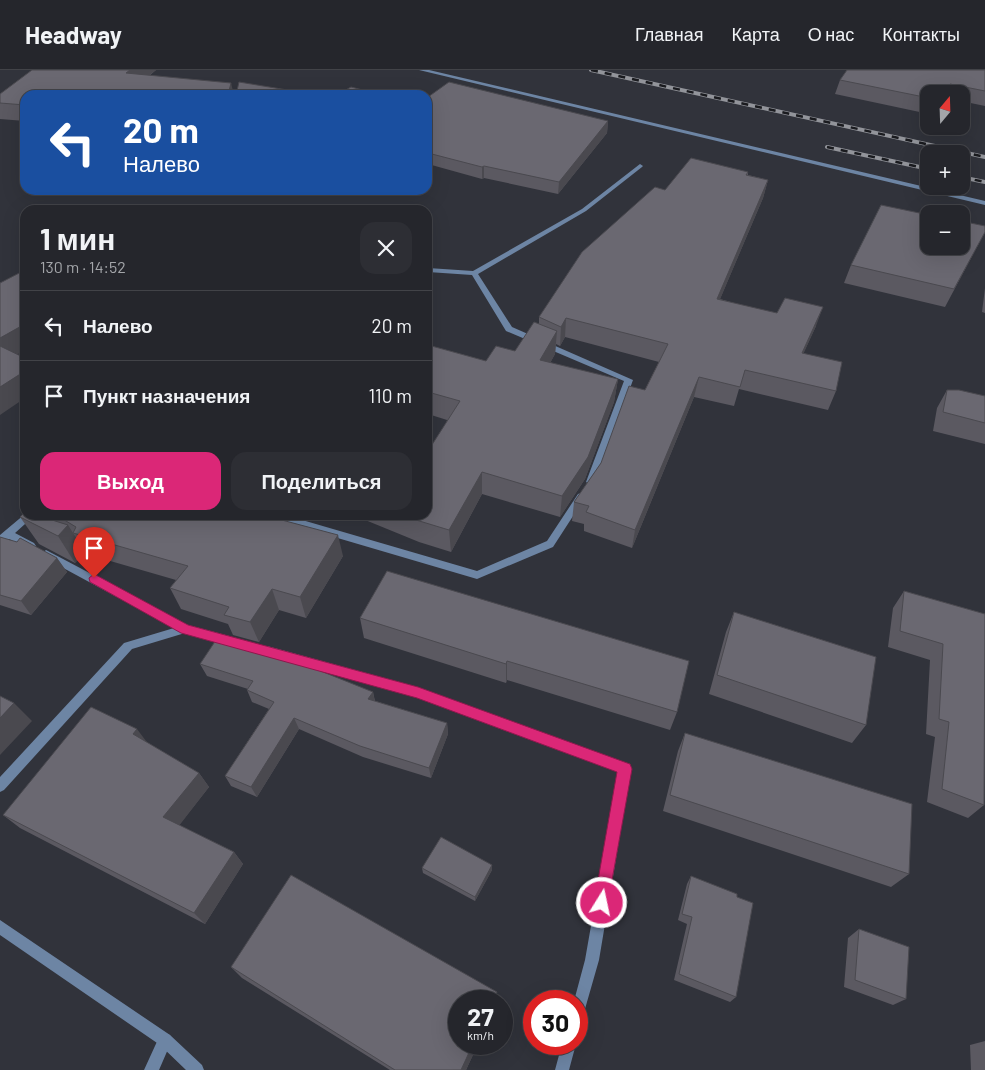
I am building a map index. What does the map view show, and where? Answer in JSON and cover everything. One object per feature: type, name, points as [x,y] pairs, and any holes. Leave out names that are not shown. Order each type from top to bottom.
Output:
[{"type":"street","points":[[422,70],[985,203]]},
{"type":"street","points":[[432,270],[474,273],[584,210],[640,166]]},
{"type":"street","points":[[290,520],[477,576],[550,544],[591,481],[629,380],[509,330],[474,273]]},
{"type":"street","points":[[24,520],[4,538],[185,629],[241,644]]},
{"type":"street","points":[[0,786],[128,646],[185,629]]},
{"type":"street","points":[[260,649],[418,692],[625,769],[592,960],[584,990]]},
{"type":"street","points":[[0,927],[166,1040],[197,1070]]},
{"type":"street","points":[[150,1070],[166,1040]]},
{"type":"street","points":[[562,1070],[566,1055]]},
{"type":"building","points":[[32,70],[130,70],[126,73],[231,83],[229,90],[20,90],[20,105],[0,103],[0,94]]},
{"type":"building","points":[[847,70],[985,70],[985,91],[970,88],[970,85],[920,85],[920,96],[840,80]]},
{"type":"building","points":[[239,82],[288,90],[237,90]]},
{"type":"building","points":[[449,82],[608,121],[559,182],[482,167],[432,154],[432,94]]},
{"type":"building","points":[[351,87],[363,90],[346,90]]},
{"type":"building","points":[[691,158],[748,172],[746,175],[768,180],[717,299],[777,313],[785,298],[823,307],[802,353],[842,362],[836,391],[745,370],[740,387],[699,377],[635,530],[586,512],[589,506],[574,502],[601,463],[629,386],[645,390],[668,344],[566,318],[561,327],[539,317],[582,252],[655,187],[665,190]]},
{"type":"building","points":[[881,205],[920,213],[920,255],[970,255],[970,223],[985,226],[985,232],[954,289],[851,265]]},
{"type":"building","points":[[20,273],[20,327],[0,338],[0,283]]},
{"type":"building","points":[[534,322],[557,331],[540,360],[618,379],[588,457],[562,496],[482,472],[449,530],[416,520],[432,520],[432,445],[460,401],[432,393],[432,346],[486,361],[496,346],[515,351]]},
{"type":"building","points":[[0,346],[20,356],[20,374],[0,387]]},
{"type":"building","points":[[947,390],[959,390],[985,396],[985,423],[943,412]]},
{"type":"building","points":[[26,520],[52,520],[68,525],[58,536]]},
{"type":"building","points":[[64,520],[282,520],[338,535],[300,597],[272,589],[250,622],[224,615],[229,607],[170,588],[188,566],[73,533],[76,527]]},
{"type":"building","points":[[0,537],[17,542],[20,538],[57,558],[21,601],[0,595]]},
{"type":"building","points":[[387,571],[689,661],[677,712],[507,661],[506,664],[360,618]]},
{"type":"building","points":[[904,591],[985,614],[984,805],[942,789],[949,722],[939,719],[943,644],[900,631]]},
{"type":"building","points":[[734,612],[876,657],[866,725],[717,675]]},
{"type":"building","points":[[220,634],[246,641],[373,692],[368,699],[447,723],[429,768],[360,746],[294,718],[251,787],[225,776],[274,702],[247,690],[253,681],[200,664]]},
{"type":"building","points":[[0,696],[14,703],[0,718]]},
{"type":"building","points":[[91,707],[137,729],[133,734],[199,773],[163,817],[234,852],[194,913],[3,815]]},
{"type":"building","points":[[685,733],[912,804],[909,874],[670,795]]},
{"type":"building","points":[[441,837],[492,865],[475,897],[422,868]]},
{"type":"building","points":[[291,875],[493,990],[448,990],[448,1055],[468,1055],[461,1070],[395,1070],[231,967]]},
{"type":"building","points":[[691,876],[737,894],[737,897],[753,903],[736,997],[679,974],[692,917],[682,914]]},
{"type":"building","points":[[859,929],[909,947],[906,999],[855,980]]},
{"type":"railway","points":[[591,70],[985,157]]},
{"type":"railway","points":[[827,147],[920,167]]},
{"type":"railway","points":[[970,179],[985,182]]},
{"type":"route","points":[[94,578],[185,629],[418,692],[625,769],[602,903]]}]
